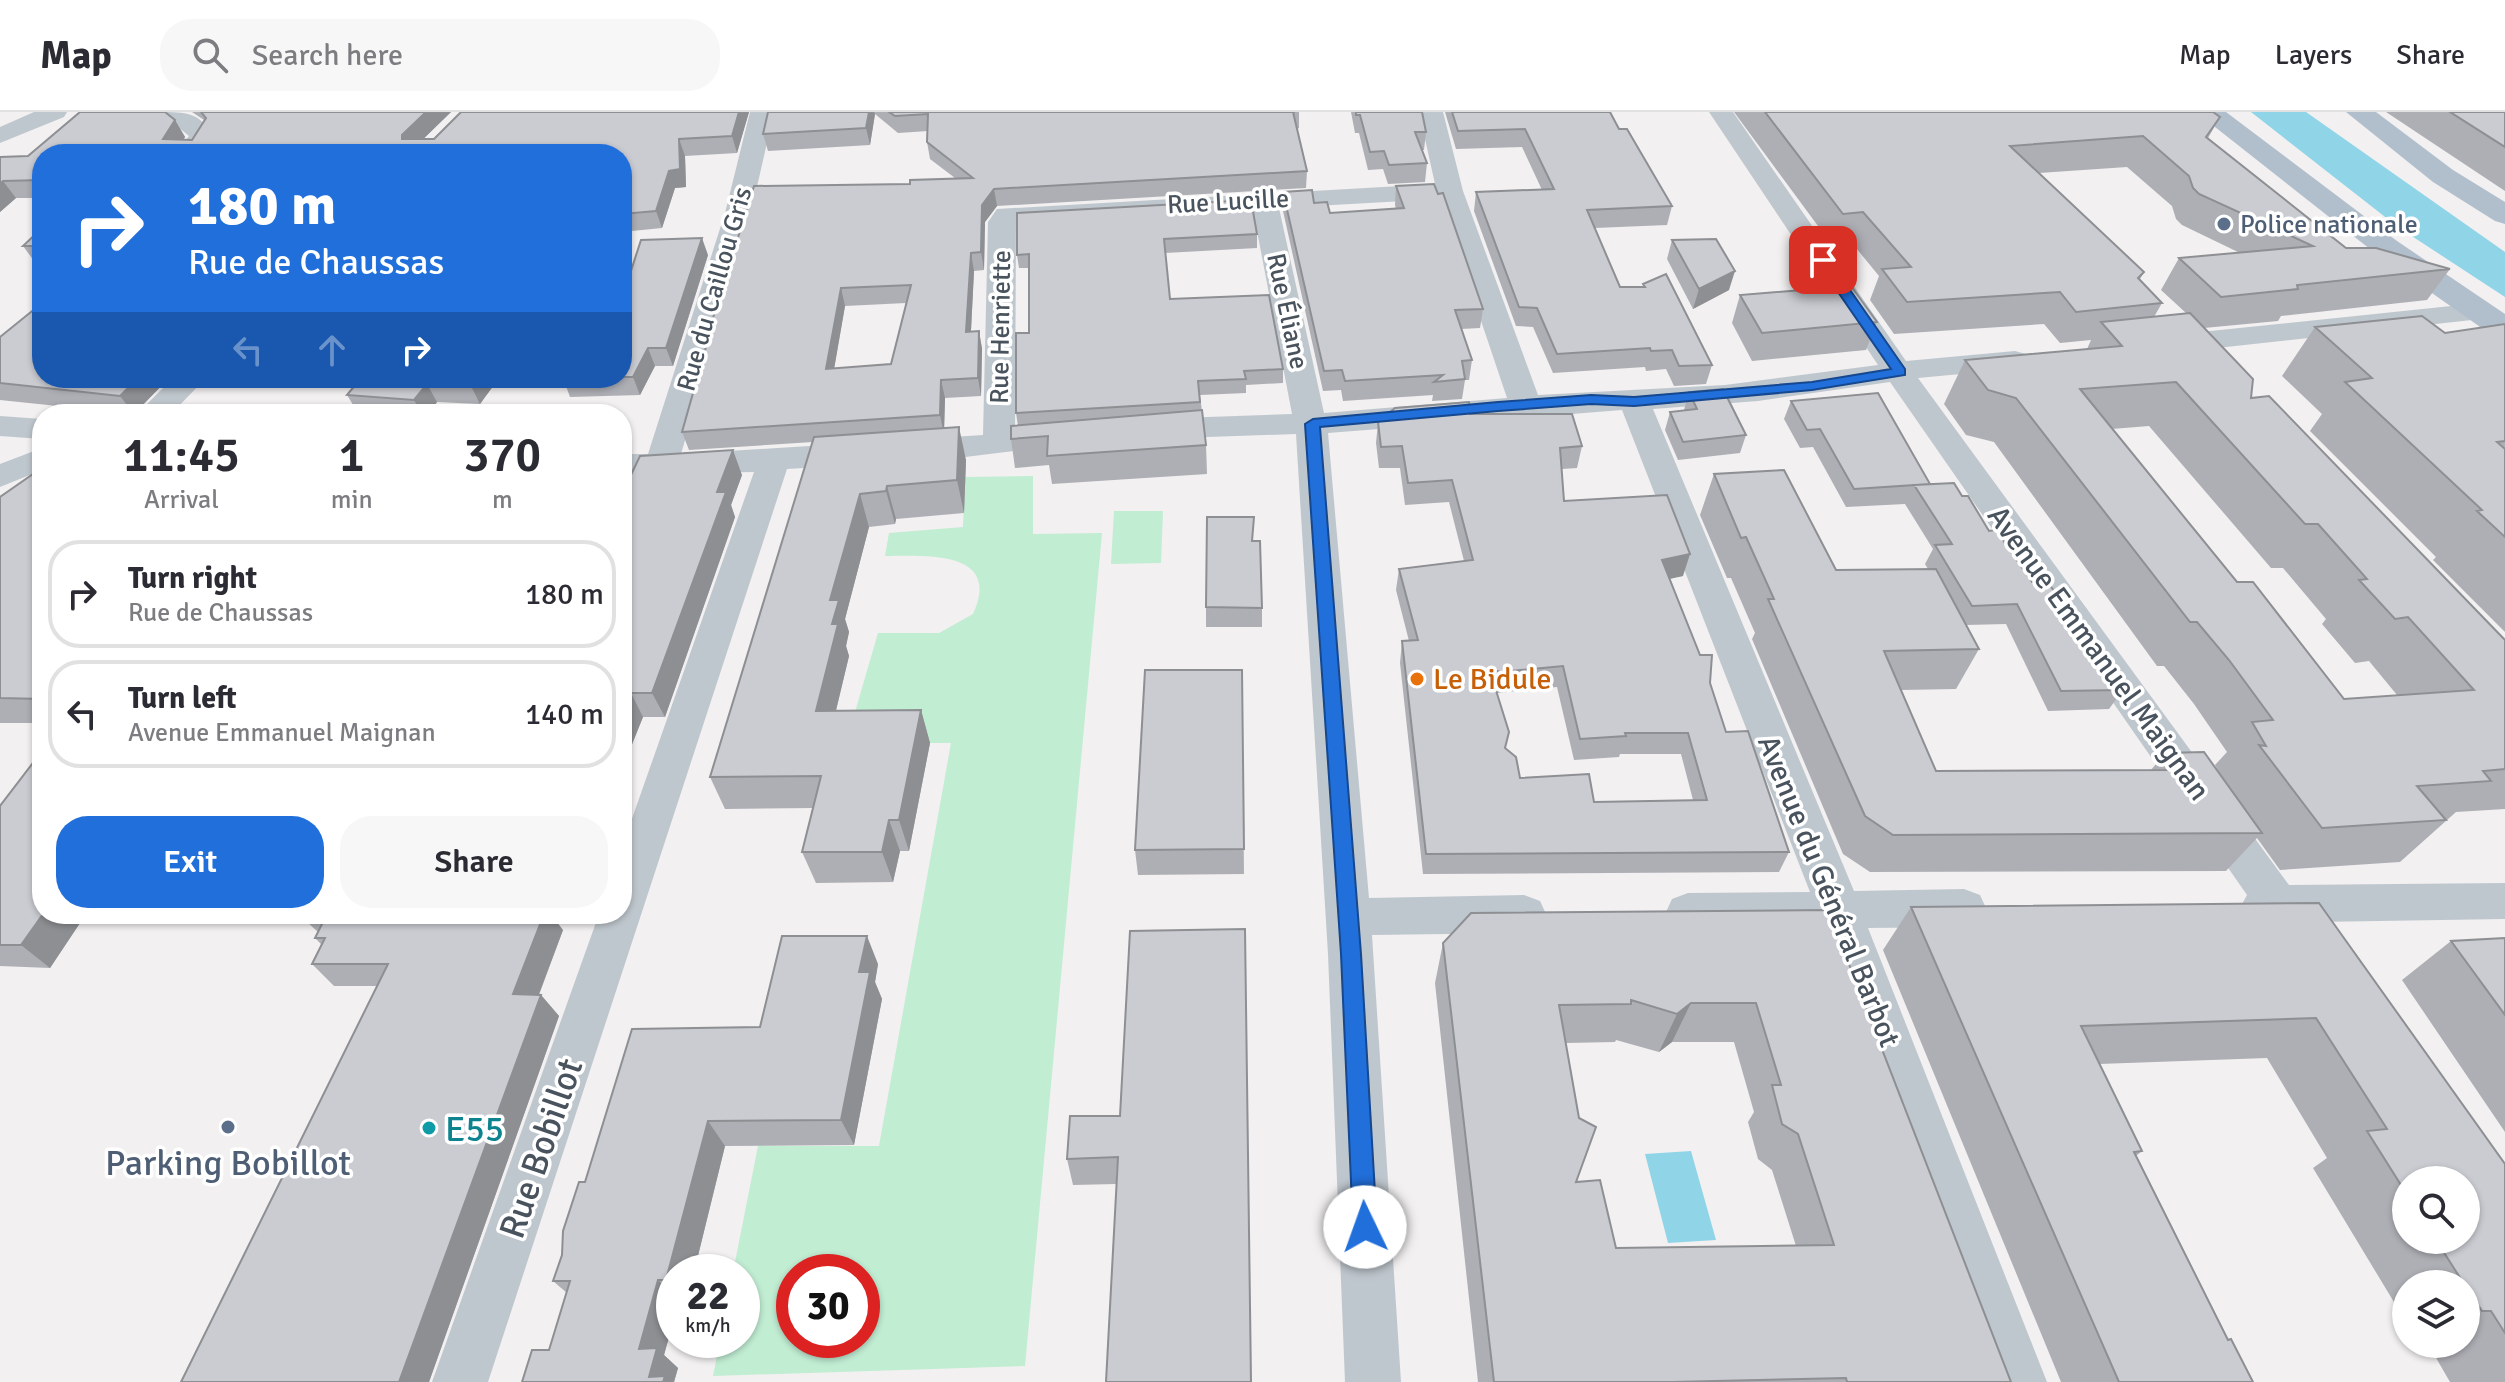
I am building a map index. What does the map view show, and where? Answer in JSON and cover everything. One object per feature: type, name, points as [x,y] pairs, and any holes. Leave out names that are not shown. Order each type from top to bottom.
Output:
[{"type":"main road","points":[[2209,112],[2386,247],[2493,321]]},
{"type":"main road","points":[[2359,112],[2443,176],[2505,215]]},
{"type":"street","points":[[0,136],[55,112]]},
{"type":"street","points":[[172,112],[196,127],[201,136],[196,144]]},
{"type":"street","name":"Rue du Caillou Gris","points":[[661,464],[738,213],[762,112]]},
{"type":"street","points":[[1431,112],[1450,191],[1525,404]]},
{"type":"street","name":"Avenue Emmanuel Maignan","points":[[1721,112],[1900,372],[2336,987]]},
{"type":"street","name":"Rue Lucille","points":[[1007,215],[1450,191]]},
{"type":"street","name":"Rue Éliane","points":[[1264,199],[1313,424],[1348,917],[1373,1382]]},
{"type":"street","name":"Rue Henriette","points":[[999,441],[1002,222],[1007,215]]},
{"type":"street","points":[[2127,349],[2493,321]]},
{"type":"street","points":[[2188,343],[2216,373]]},
{"type":"street","points":[[632,464],[774,460],[949,449],[999,441],[1108,432],[1256,423],[1313,424],[1525,404],[1634,401],[1812,386],[1900,372],[2051,356]]},
{"type":"street","points":[[164,404],[180,388]]},
{"type":"street","name":"Avenue du Général Barbot","points":[[1634,401],[1839,909],[2019,1382]]},
{"type":"street","points":[[0,426],[32,428]]},
{"type":"street","name":"Rue Bobillot","points":[[632,880],[774,460]]},
{"type":"street","points":[[0,476],[30,484]]},
{"type":"street","points":[[2224,905],[2505,901]]},
{"type":"street","points":[[1640,913],[2001,907]]},
{"type":"street","points":[[1348,917],[1561,914]]},
{"type":"street","name":"Rue Bobillot","points":[[460,1382],[617,924]]},
{"type":"green space","points":[[1033,476],[1033,534],[1102,533],[1025,1366],[713,1376],[716,1358],[760,1358],[760,1254],[737,1254],[758,1146],[879,1146],[951,743],[846,743],[878,633],[939,633],[973,614],[979,593],[977,578],[968,567],[954,561],[937,557],[885,556],[889,533],[963,527],[965,477]]},
{"type":"green space","points":[[1114,511],[1163,511],[1161,563],[1111,564]]},
{"type":"water","points":[[2251,112],[2306,112],[2505,252],[2505,297],[2398,227]]},
{"type":"water","points":[[1691,1151],[1716,1240],[1668,1243],[1645,1154]]},
{"type":"building","points":[[80,112],[165,112],[175,120],[163,139],[192,140],[206,118],[201,112],[426,112],[402,135],[402,139],[434,139],[461,112],[739,112],[732,136],[679,139],[680,169],[669,171],[656,211],[632,213],[632,144],[42,144]]},
{"type":"building","points":[[768,112],[869,112],[866,128],[763,134]]},
{"type":"building","points":[[889,112],[1293,112],[1307,171],[994,189],[982,205],[981,252],[971,253],[966,332],[979,331],[978,378],[941,380],[940,415],[682,432],[704,347],[754,186],[910,184],[910,180],[973,178],[927,142],[928,114],[895,116]],"holes":[[[911,285],[891,364],[826,369],[841,288]]]},
{"type":"building","points":[[1356,112],[1422,112],[1426,132],[1415,132],[1427,163],[1389,165],[1384,151],[1370,152],[1360,115]]},
{"type":"building","points":[[1452,112],[1610,112],[1619,129],[1627,129],[1672,206],[1587,210],[1620,287],[1645,287],[1643,284],[1666,274],[1712,365],[1679,366],[1672,350],[1651,351],[1650,348],[1557,354],[1537,308],[1519,307],[1476,192],[1554,189],[1525,129],[1458,131]]},
{"type":"building","points":[[1765,112],[2213,112],[2220,117],[2206,137],[2346,248],[2376,248],[2450,269],[2297,285],[2298,289],[2221,297],[2179,258],[2313,246],[2199,194],[2189,176],[2143,136],[2010,146],[2144,272],[2138,278],[2162,303],[2076,312],[2060,292],[1907,302],[1882,269],[1911,267],[1863,212],[1843,214]]},
{"type":"building","points":[[2450,112],[2505,112],[2505,147]]},
{"type":"building","points":[[32,153],[32,180],[3,181],[0,184],[0,157],[28,156]]},
{"type":"building","points":[[1434,184],[1438,194],[1443,193],[1483,309],[1455,310],[1472,360],[1462,361],[1465,379],[1434,382],[1443,375],[1345,381],[1342,370],[1324,371],[1283,192],[1312,190],[1314,203],[1327,202],[1330,213],[1404,208],[1396,186]]},
{"type":"building","points":[[1251,200],[1257,234],[1164,239],[1170,299],[1269,295],[1283,369],[1244,371],[1246,379],[1198,381],[1200,402],[1016,413],[1016,333],[1029,333],[1029,254],[1017,255],[1017,213]]},
{"type":"building","points":[[702,238],[666,348],[648,348],[632,377],[632,268],[641,240]]},
{"type":"building","points":[[1716,239],[1735,271],[1699,289],[1672,240]]},
{"type":"building","points":[[1851,286],[1877,322],[1762,333],[1740,295]]},
{"type":"building","points":[[32,311],[32,386],[0,383],[0,337]]},
{"type":"building","points":[[2190,313],[2253,379],[2251,398],[2269,396],[2505,640],[2505,769],[2483,771],[2491,781],[2417,786],[2446,820],[2322,828],[2259,745],[2266,746],[2252,722],[2273,720],[2229,660],[2197,622],[2190,622],[2016,398],[1988,390],[1965,360],[2122,346],[2101,322]],"holes":[[[2176,382],[2305,524],[2318,524],[2367,579],[2359,580],[2395,619],[2408,617],[2474,690],[2344,699],[2253,582],[2237,582],[2080,389]]]},
{"type":"building","points":[[2422,316],[2445,333],[2505,324],[2505,441],[2497,442],[2505,449],[2505,537],[2477,511],[2482,510],[2345,382],[2372,378],[2315,327]]},
{"type":"building","points":[[46,388],[128,388],[120,396]]},
{"type":"building","points":[[353,388],[424,388],[414,400],[347,395]]},
{"type":"building","points":[[1723,389],[1746,435],[1683,442],[1670,412],[1697,409],[1689,392]]},
{"type":"building","points":[[1878,393],[1930,484],[1854,489],[1820,429],[1807,430],[1791,401]]},
{"type":"building","points":[[1469,402],[1470,414],[1572,414],[1582,446],[1560,448],[1564,501],[1667,495],[1690,554],[1662,560],[1700,655],[1712,655],[1710,683],[1726,732],[1748,731],[1789,852],[1426,854],[1402,641],[1418,640],[1399,569],[1473,560],[1452,480],[1408,483],[1402,446],[1381,447],[1378,422],[1395,408]],"holes":[[[1563,666],[1580,739],[1626,736],[1625,733],[1688,733],[1707,800],[1594,802],[1589,774],[1520,778],[1516,757],[1505,748],[1509,732],[1489,668],[1500,672]]]},
{"type":"building","points":[[1202,410],[1206,445],[1047,456],[1048,436],[1011,439],[1011,426]]},
{"type":"building","points":[[959,427],[957,480],[887,486],[886,491],[860,494],[830,600],[839,600],[832,624],[838,624],[816,711],[921,710],[899,820],[889,820],[882,852],[802,852],[821,776],[710,777],[814,437]]},
{"type":"building","points":[[733,450],[717,492],[726,492],[652,693],[632,693],[632,473],[640,456]]},
{"type":"building","points":[[1784,470],[1836,570],[1936,569],[1979,649],[1884,651],[1936,771],[2175,770],[2165,753],[2204,752],[2262,833],[1893,835],[1865,816],[1768,599],[1774,599],[1746,537],[1741,538],[1714,474]]},
{"type":"building","points":[[32,475],[32,699],[0,698],[0,497]]},
{"type":"building","points":[[1954,483],[1962,496],[1968,496],[1989,531],[1996,530],[2032,582],[2047,581],[2123,690],[2061,691],[2017,604],[1972,606],[1935,545],[1952,544],[1914,485]]},
{"type":"building","points":[[1207,517],[1254,517],[1252,541],[1260,541],[1262,608],[1206,607]]},
{"type":"building","points":[[1145,670],[1242,670],[1244,849],[1135,850]]},
{"type":"building","points":[[32,764],[32,924],[36,924],[21,945],[0,945],[0,806]]},
{"type":"building","points":[[2319,903],[2505,1164],[2505,1333],[2491,1311],[2482,1311],[2480,1308],[2480,1270],[2455,1270],[2445,1254],[2480,1254],[2480,1166],[2392,1166],[2392,1171],[2367,1131],[2387,1129],[2316,1018],[2081,1026],[2142,1151],[2134,1152],[2228,1340],[2231,1339],[2253,1382],[2119,1382],[1911,907]]},
{"type":"building","points":[[1828,910],[2011,1382],[1847,1382],[1846,1378],[1494,1382],[1443,943],[1471,913]],"holes":[[[1631,1000],[1677,1014],[1691,1003],[1756,1003],[1781,1085],[1772,1085],[1782,1124],[1798,1134],[1834,1245],[1616,1248],[1600,1180],[1576,1182],[1596,1127],[1579,1118],[1559,1005],[1631,1004]]]},
{"type":"building","name":"E55","points":[[322,924],[540,924],[513,994],[541,995],[399,1382],[181,1382],[388,964],[312,964],[325,938],[315,938]]},
{"type":"building","points":[[1245,929],[1251,1382],[1106,1382],[1118,1157],[1067,1159],[1070,1116],[1120,1116],[1130,931]]},
{"type":"building","points":[[782,936],[867,936],[859,972],[870,972],[841,1120],[708,1121],[673,1254],[656,1254],[656,1287],[639,1349],[656,1348],[649,1377],[665,1376],[663,1382],[522,1382],[532,1350],[549,1350],[570,1281],[553,1281],[562,1255],[563,1231],[579,1182],[585,1182],[632,1029],[760,1027]]},
{"type":"building","points":[[2505,938],[2505,1015],[2451,941]]},
{"type":"place","name":"Police nationale","points":[[2224,224]]},
{"type":"place","name":"Le Bidule","points":[[1417,679]]},
{"type":"place","name":"Parking Bobillot","points":[[228,1127]]},
{"type":"place","name":"E55","points":[[429,1128]]},
{"type":"route","points":[[1365,1227],[1351,954],[1313,424],[1498,406],[1591,400],[1634,401],[1812,386],[1900,372],[1823,260]]}]
